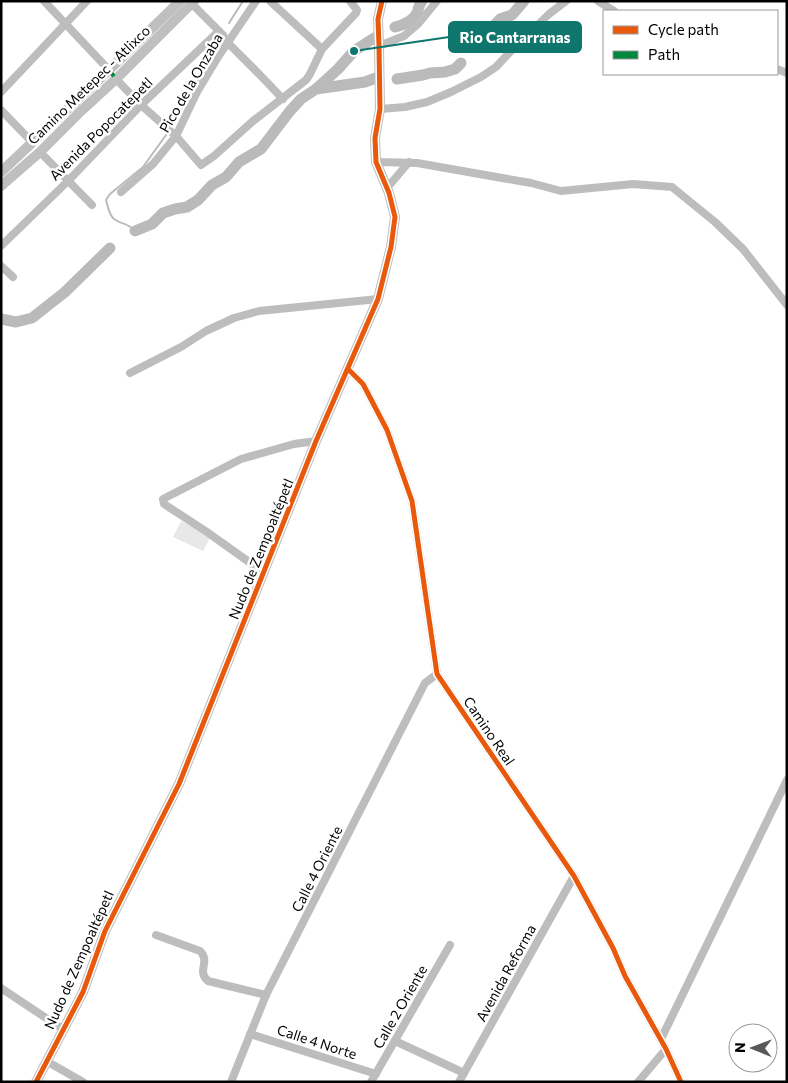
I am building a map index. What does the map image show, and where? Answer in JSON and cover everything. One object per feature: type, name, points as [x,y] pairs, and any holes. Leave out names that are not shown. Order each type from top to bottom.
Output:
[{"type":"street","points":[[44,1],[109,70]]},
{"type":"street","points":[[1,92],[87,1]]},
{"type":"street","points":[[1,172],[180,1]]},
{"type":"street","name":"Pico de la Onzaba","points":[[121,192],[153,164],[176,136],[197,92],[227,42],[256,1]]},
{"type":"street","points":[[270,1],[322,49]]},
{"type":"street","points":[[116,79],[141,105],[176,136],[201,165],[306,80],[322,49],[356,13],[357,10],[350,1]]},
{"type":"street","name":"Nudo de Zempoaltépetl","points":[[36,1082],[84,992],[105,931],[180,784],[316,441],[378,299],[391,247],[395,217],[387,188],[376,162],[375,138],[380,109],[378,19],[382,1]]},
{"type":"street","points":[[379,46],[404,36],[418,24],[437,1]]},
{"type":"street","points":[[380,109],[405,108],[426,102],[481,77],[496,67],[549,14],[566,1]]},
{"type":"street","points":[[598,1],[612,10]]},
{"type":"street","points":[[191,2],[283,99]]},
{"type":"street","name":"Camino Metepec - Atlixco","points":[[1,186],[40,152],[116,79],[191,2]]},
{"type":"street","name":"Avenida Popocatepetl","points":[[1,246],[141,105],[219,31]]},
{"type":"street","points":[[1,110],[33,143]]},
{"type":"street","points":[[40,152],[92,205]]},
{"type":"street","points":[[376,162],[416,162],[561,191],[633,184],[672,187],[715,222],[743,249],[787,305]]},
{"type":"street","points":[[387,188],[409,162]]},
{"type":"street","points":[[1,266],[13,277]]},
{"type":"street","points":[[130,373],[181,347],[206,331],[234,318],[259,311],[378,299]]},
{"type":"street","name":"Camino Real","points":[[348,369],[363,384],[387,430],[412,501],[436,674],[574,876],[613,948],[625,976],[661,1039],[681,1082]]},
{"type":"street","points":[[263,572],[164,504],[163,499],[241,459],[294,444],[316,441]]},
{"type":"street","name":"Calle 4 Oriente","points":[[231,1082],[266,995],[425,683],[436,674]]},
{"type":"street","points":[[661,1039],[787,780]]},
{"type":"street","name":"Avenida Reforma","points":[[459,1082],[574,876]]},
{"type":"street","points":[[156,935],[200,951],[204,956],[202,971],[204,979],[266,995]]},
{"type":"street","name":"Calle 2 Oriente","points":[[371,1082],[450,945]]},
{"type":"street","points":[[1,988],[64,1030]]},
{"type":"street","name":"Calle 4 Norte","points":[[250,1034],[376,1074]]},
{"type":"street","points":[[395,1041],[464,1073]]},
{"type":"street","points":[[638,1082],[666,1049]]},
{"type":"street","points":[[48,1062],[83,1082]]},
{"type":"shaded area","points":[[181,521],[211,536],[203,551],[173,537]]},
{"type":"waterway","points":[[229,23],[243,1]]},
{"type":"waterway","points":[[395,27],[413,18],[422,1]]},
{"type":"waterway","points":[[489,46],[493,27],[500,19],[512,15],[524,1]]},
{"type":"waterway","points":[[316,89],[354,51],[374,38]]},
{"type":"waterway","points":[[176,118],[219,42]]},
{"type":"waterway","points":[[397,79],[445,72],[455,69],[461,63]]},
{"type":"waterway","points":[[135,231],[152,224],[163,213],[187,207],[198,200],[212,185],[226,177],[239,162],[261,149],[290,111],[301,99],[316,89],[365,82],[376,78]]},
{"type":"waterway","points":[[135,231],[112,217],[106,200],[110,194],[143,167],[166,135]]},
{"type":"waterway","points":[[1,319],[16,322],[32,318],[65,292],[110,248]]},
{"type":"marked path","points":[[109,70],[116,79]]},
{"type":"cycle path","points":[[36,1082],[83,992],[105,931],[179,784],[316,441],[378,299],[391,247],[395,217],[389,193],[376,162],[375,138],[380,109],[378,19],[382,1]]},
{"type":"cycle path","points":[[348,369],[363,384],[387,430],[412,501],[437,674],[574,876],[613,948],[625,976],[666,1049],[681,1082]]},
{"type":"place","name":"Rio Cantarranas","points":[[354,51]]}]
